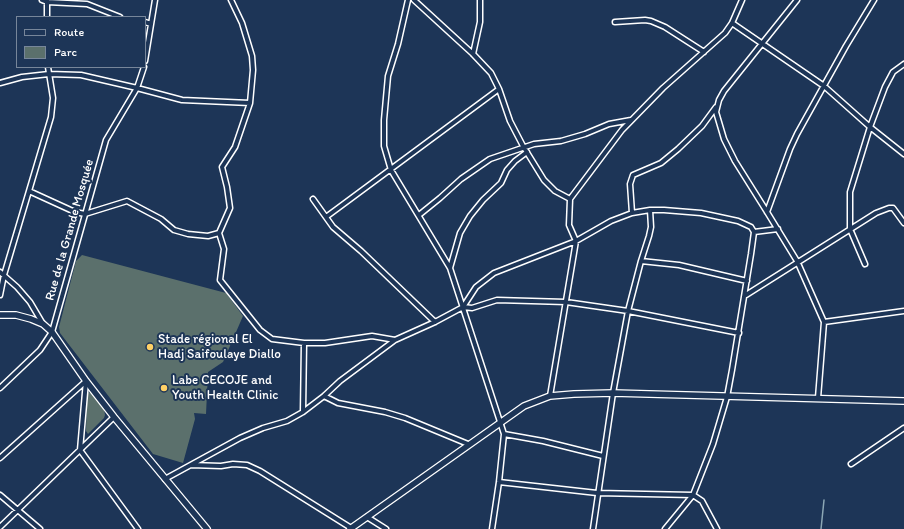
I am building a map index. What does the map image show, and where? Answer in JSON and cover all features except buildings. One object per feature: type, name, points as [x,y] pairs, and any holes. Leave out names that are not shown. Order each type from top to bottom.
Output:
[{"type":"street","points":[[42,0],[87,4],[117,16]]},
{"type":"street","points":[[146,55],[155,0]]},
{"type":"street","points":[[231,0],[242,23],[252,56],[253,70],[250,103],[234,146],[222,167],[230,208],[219,233],[224,249],[220,280],[260,330],[272,339],[304,343],[325,343],[372,336],[395,340]]},
{"type":"street","points":[[408,0],[398,44],[388,76],[384,120],[384,146],[391,170],[419,214],[450,268],[504,434],[492,529]]},
{"type":"street","points":[[414,0],[473,54],[491,73],[499,89],[510,121],[524,148],[544,180],[554,191],[570,199]]},
{"type":"street","points":[[473,54],[480,22],[480,0]]},
{"type":"street","points":[[550,396],[576,241],[569,225],[570,199],[631,120],[662,88],[725,33],[732,23],[742,0]]},
{"type":"street","points":[[632,213],[630,184],[633,175],[661,163],[702,126],[716,106],[724,91],[797,0]]},
{"type":"street","points":[[767,212],[797,134],[846,46],[874,0]]},
{"type":"street","points":[[47,1],[47,16]]},
{"type":"street","points":[[615,22],[651,21],[665,27],[704,52]]},
{"type":"street","points":[[146,22],[151,24]]},
{"type":"street","points":[[732,23],[763,42],[824,86],[870,127],[904,154]]},
{"type":"street","points":[[865,264],[850,229],[850,192],[870,127],[885,87],[893,72],[904,64]]},
{"type":"street","points":[[0,295],[4,275],[51,117],[52,98],[48,68]]},
{"type":"street","name":"Rue de la Grande Mosquée","points":[[0,388],[40,350],[52,332],[106,140],[138,88],[144,68]]},
{"type":"street","points":[[0,84],[22,77],[49,74],[81,75],[182,100],[250,103]]},
{"type":"street","points":[[326,217],[499,89]]},
{"type":"street","points":[[716,106],[717,117],[724,139],[735,161],[797,262],[824,322],[818,398]]},
{"type":"street","points":[[419,214],[478,166],[500,155],[540,143],[561,141],[609,124],[631,120]]},
{"type":"street","points":[[450,268],[460,233],[470,216],[483,200],[501,183],[507,170],[515,161],[527,152]]},
{"type":"street","points":[[29,191],[75,212],[85,214],[127,201],[161,219],[174,230],[188,234],[208,236],[219,233]]},
{"type":"street","points":[[313,199],[333,227],[361,251],[435,322]]},
{"type":"street","points":[[746,295],[876,213],[889,208],[895,210],[904,223]]},
{"type":"street","points":[[593,529],[597,493],[613,393],[628,311],[651,227],[650,210]]},
{"type":"street","points":[[165,479],[240,438],[262,428],[287,421],[303,412],[324,396],[340,381],[395,340],[435,322],[462,307],[476,287],[494,273],[576,241],[611,221],[632,213],[650,210],[700,214],[746,224],[751,227],[754,232],[746,295],[727,397],[713,444],[692,495],[665,529]]},
{"type":"street","points":[[754,232],[778,229]]},
{"type":"street","points":[[641,261],[679,264],[747,281]]},
{"type":"street","points":[[0,272],[30,302],[43,324]]},
{"type":"street","points":[[462,307],[472,308],[497,300],[566,302],[628,311],[739,333]]},
{"type":"street","points":[[824,322],[904,311]]},
{"type":"street","points":[[0,315],[16,315],[31,318],[43,324],[52,332],[86,381],[207,529]]},
{"type":"street","points":[[303,412],[304,343]]},
{"type":"street","points":[[86,381],[80,450],[138,529]]},
{"type":"street","points":[[0,458],[86,381]]},
{"type":"street","points":[[190,465],[247,465],[260,471],[350,528],[524,406],[550,396],[613,393],[904,401]]},
{"type":"street","points":[[324,396],[338,403],[385,412],[405,418],[468,444]]},
{"type":"street","points":[[0,527],[114,416]]},
{"type":"street","points":[[851,464],[904,428]]},
{"type":"street","points":[[504,434],[543,441],[603,456]]},
{"type":"street","points":[[499,482],[597,493],[692,495],[702,501],[717,529]]},
{"type":"street","points":[[0,495],[40,529]]},
{"type":"street","points":[[367,517],[386,529]]},
{"type":"green space","name":"Stade régional El Hadj Saifoulaye Diallo","points":[[82,255],[226,293],[243,316],[223,362],[208,372],[206,414],[194,413],[195,419],[183,463],[153,454],[60,333],[59,327],[76,261]]},
{"type":"green space","points":[[87,392],[91,393],[104,409],[105,415],[104,418],[88,434],[86,431]]},
{"type":"waterway","points":[[821,529],[824,500]]},
{"type":"place","name":"Stade régional El Hadj Saifoulaye Diallo","points":[[150,347]]},
{"type":"place","name":"Labe CECOJE and Youth Health Clinic","points":[[164,388]]}]
